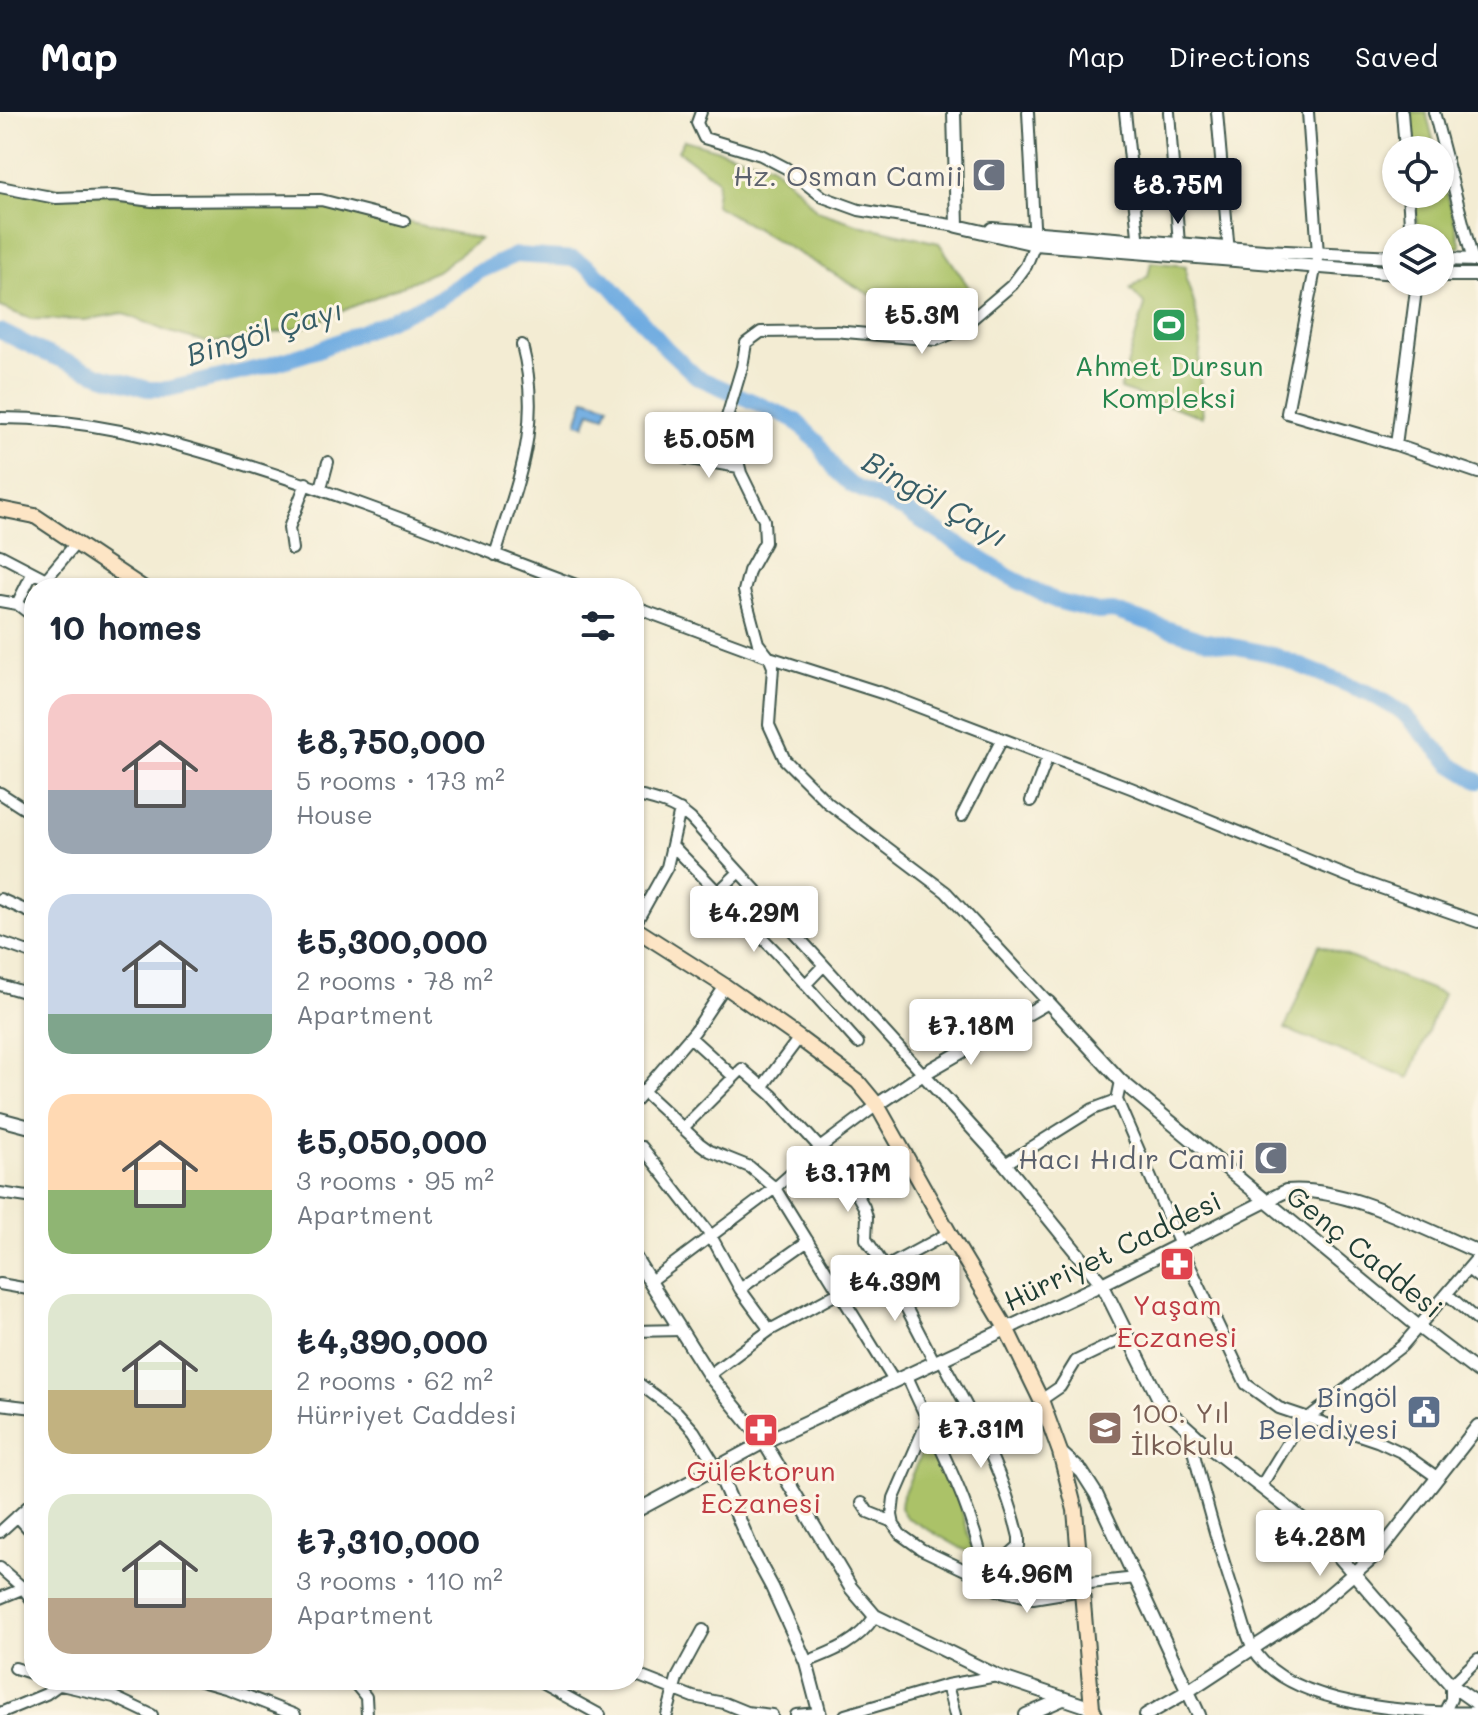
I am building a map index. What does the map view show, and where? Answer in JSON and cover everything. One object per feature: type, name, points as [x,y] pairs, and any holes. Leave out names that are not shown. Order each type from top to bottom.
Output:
[{"type":"main road","points":[[0,509],[35,516],[129,578]]},
{"type":"main road","points":[[644,933],[725,986],[858,1082],[877,1105],[1006,1328],[1041,1400],[1060,1452],[1075,1510],[1093,1711]]},
{"type":"street","points":[[701,112],[697,123],[704,138],[761,155],[786,168],[823,197],[859,210],[1142,254],[1229,254],[1317,260],[1382,271]]},
{"type":"street","points":[[954,112],[957,226]]},
{"type":"street","points":[[652,1280],[775,1188],[821,1147],[877,1105],[923,1074],[1048,1002],[946,892],[828,803],[785,760],[769,725],[769,704],[774,682],[769,657],[758,643],[744,591],[749,571],[765,542],[764,520],[739,467],[727,417],[746,343],[761,332],[834,331],[936,340],[958,331],[1012,285],[1026,266],[1035,238],[1028,112]]},
{"type":"street","points":[[1125,112],[1137,240],[1142,254]]},
{"type":"street","points":[[1169,112],[1179,244]]},
{"type":"street","points":[[1217,112],[1229,254]]},
{"type":"street","points":[[1308,112],[1317,260],[1287,413],[1478,473]]},
{"type":"street","points":[[1402,112],[1404,136]]},
{"type":"street","points":[[1434,112],[1475,260],[1454,259]]},
{"type":"street","points":[[0,187],[56,198],[113,196],[152,201],[321,200],[404,221]]},
{"type":"street","points":[[1035,238],[1137,240],[1229,254]]},
{"type":"street","points":[[1317,260],[1382,258]]},
{"type":"street","points":[[1454,275],[1478,275]]},
{"type":"street","points":[[1396,445],[1415,296]]},
{"type":"street","points":[[495,555],[530,434],[529,374],[522,345]]},
{"type":"street","points":[[0,418],[34,418],[107,426],[179,445],[321,488],[557,578]]},
{"type":"street","points":[[684,458],[739,467]]},
{"type":"street","points":[[321,488],[328,462]]},
{"type":"street","points":[[292,549],[289,528],[306,483]]},
{"type":"street","points":[[47,578],[77,542]]},
{"type":"street","points":[[0,555],[43,578]]},
{"type":"street","points":[[30,578],[32,574]]},
{"type":"street","points":[[17,604],[24,590]]},
{"type":"street","points":[[0,601],[17,604],[24,609]]},
{"type":"street","points":[[644,611],[769,657],[885,694],[1352,878],[1478,922]]},
{"type":"street","points":[[962,816],[1002,739]]},
{"type":"street","points":[[1031,801],[1048,756]]},
{"type":"street","points":[[0,793],[24,809]]},
{"type":"street","points":[[644,797],[680,810],[1005,1164],[1102,1284],[1162,1405],[1315,1529],[1451,1685],[1478,1704]]},
{"type":"street","points":[[644,910],[659,885],[680,810]]},
{"type":"street","points":[[672,845],[858,1043]]},
{"type":"street","points":[[718,892],[739,872]]},
{"type":"street","points":[[0,899],[24,910]]},
{"type":"street","points":[[0,942],[24,950]]},
{"type":"street","points":[[805,985],[824,965]]},
{"type":"street","points":[[0,985],[24,992]]},
{"type":"street","points":[[644,1090],[690,1037],[725,986]]},
{"type":"street","name":"Genç Caddesi","points":[[1048,1002],[1121,1081],[1420,1328],[1478,1372]]},
{"type":"street","points":[[690,1037],[734,1077]]},
{"type":"street","points":[[763,1086],[799,1038]]},
{"type":"street","points":[[683,1128],[742,1069],[763,1086],[849,1180],[867,1217],[866,1239],[885,1267],[1004,1481],[1019,1546],[986,1580]]},
{"type":"street","points":[[1121,1081],[1117,1100],[1180,1245],[1246,1384],[1279,1408],[1377,1441],[1403,1453],[1438,1478]]},
{"type":"street","points":[[644,1092],[710,1151],[750,1167],[775,1188],[839,1291],[900,1378],[949,1461],[981,1545],[986,1580]]},
{"type":"street","points":[[1005,1164],[1093,1109],[1117,1100]]},
{"type":"street","points":[[0,1119],[24,1125]]},
{"type":"street","points":[[644,1150],[711,1236],[740,1289],[770,1330]]},
{"type":"street","name":"Hürriyet Caddesi","points":[[644,1506],[764,1442],[1102,1284],[1286,1191],[1303,1190],[1344,1197],[1478,1255]]},
{"type":"street","points":[[0,1193],[24,1197]]},
{"type":"street","points":[[709,1375],[770,1330],[949,1233]]},
{"type":"street","points":[[740,1289],[808,1241]]},
{"type":"street","points":[[1261,1486],[1301,1421],[1402,1346],[1478,1255]]},
{"type":"street","points":[[644,1269],[709,1375],[764,1442],[851,1588],[875,1616],[997,1676],[1093,1711]]},
{"type":"street","points":[[1468,1269],[1478,1277]]},
{"type":"street","points":[[0,1284],[24,1288]]},
{"type":"street","points":[[1447,1294],[1478,1321]]},
{"type":"street","points":[[644,1331],[681,1330]]},
{"type":"street","points":[[1041,1400],[1060,1387],[1076,1361],[1128,1336]]},
{"type":"street","points":[[644,1387],[677,1412],[694,1431],[717,1468],[806,1662],[819,1714],[796,1715]]},
{"type":"street","points":[[0,1404],[24,1407]]},
{"type":"street","points":[[927,1422],[894,1498],[893,1522],[900,1534],[921,1549],[986,1580],[997,1590],[1033,1598],[1136,1578]]},
{"type":"street","points":[[1146,1715],[1311,1610],[1380,1551],[1478,1426]]},
{"type":"street","points":[[1187,1427],[1213,1527],[1253,1649],[1281,1677],[1299,1688],[1385,1712],[1443,1715],[1478,1712]]},
{"type":"street","points":[[1060,1452],[1082,1472],[1096,1494],[1199,1715]]},
{"type":"street","points":[[862,1503],[868,1512],[893,1522]]},
{"type":"street","points":[[0,1532],[24,1510]]},
{"type":"street","points":[[17,1516],[24,1524]]},
{"type":"street","points":[[0,1568],[24,1583]]},
{"type":"street","points":[[0,1598],[24,1588]]},
{"type":"street","points":[[806,1662],[865,1632],[875,1616]]},
{"type":"street","points":[[667,1715],[674,1689],[703,1630]]},
{"type":"street","points":[[1443,1715],[1451,1699],[1451,1685],[1478,1659]]},
{"type":"street","points":[[15,1668],[24,1671]]},
{"type":"street","points":[[845,1715],[947,1685],[997,1676]]},
{"type":"street","points":[[644,1679],[733,1710],[772,1715]]},
{"type":"street","points":[[947,1685],[955,1715]]},
{"type":"street","points":[[0,1713],[32,1701],[48,1690]]},
{"type":"street","points":[[88,1690],[114,1697],[152,1715]]},
{"type":"street","points":[[243,1690],[295,1715]]},
{"type":"street","points":[[360,1690],[366,1697],[367,1715]]},
{"type":"street","points":[[554,1690],[600,1715]]},
{"type":"street","points":[[1026,1715],[1063,1699]]},
{"type":"green space","points":[[1410,112],[1426,112],[1432,136],[1411,136]]},
{"type":"green space","points":[[684,140],[771,165],[817,211],[863,226],[939,243],[972,292],[972,305],[956,320],[919,323],[715,205],[718,180],[678,151]]},
{"type":"green space","points":[[0,182],[163,200],[346,208],[480,239],[437,271],[307,326],[209,343],[166,331],[122,313],[85,320],[31,319],[0,307]]},
{"type":"green space","points":[[1416,208],[1451,208],[1461,247],[1454,248],[1454,224],[1417,224]]},
{"type":"green space","name":"Ahmet Dursun Kompleksi","points":[[1151,262],[1186,266],[1186,279],[1195,306],[1201,343],[1199,364],[1203,417],[1120,389],[1145,305],[1130,289],[1148,276]]},
{"type":"green space","points":[[1319,945],[1443,994],[1409,1078],[1285,1029]]},
{"type":"green space","points":[[928,1438],[952,1477],[975,1556],[906,1517],[900,1508],[901,1499]]},
{"type":"water","points":[[585,398],[609,405],[605,416],[590,411],[585,425],[577,423]]},
{"type":"waterway","name":"Bingöl Çayı","points":[[0,331],[100,375],[148,389],[168,389],[260,368],[318,350],[438,299],[478,272],[516,255],[574,259],[610,285],[666,348],[697,377],[795,420],[818,443],[836,471],[851,485],[906,511],[1008,576],[1056,601],[1098,612],[1113,611],[1203,640],[1271,654],[1371,694],[1403,713],[1452,765],[1478,781]]},
{"type":"place","name":"Hz. Osman Camii","points":[[989,175]]},
{"type":"place","name":"Ahmet Dursun Kompleksi","points":[[1169,325]]},
{"type":"place","name":"Hacı Hıdır Camii","points":[[1271,1158]]},
{"type":"place","name":"Yaşam Eczanesi","points":[[1177,1264]]},
{"type":"place","name":"Bingöl Belediyesi","points":[[1424,1412]]},
{"type":"place","name":"100. Yıl İlkokulu","points":[[1105,1428]]},
{"type":"place","name":"Gülektorun Eczanesi","points":[[761,1430]]}]
